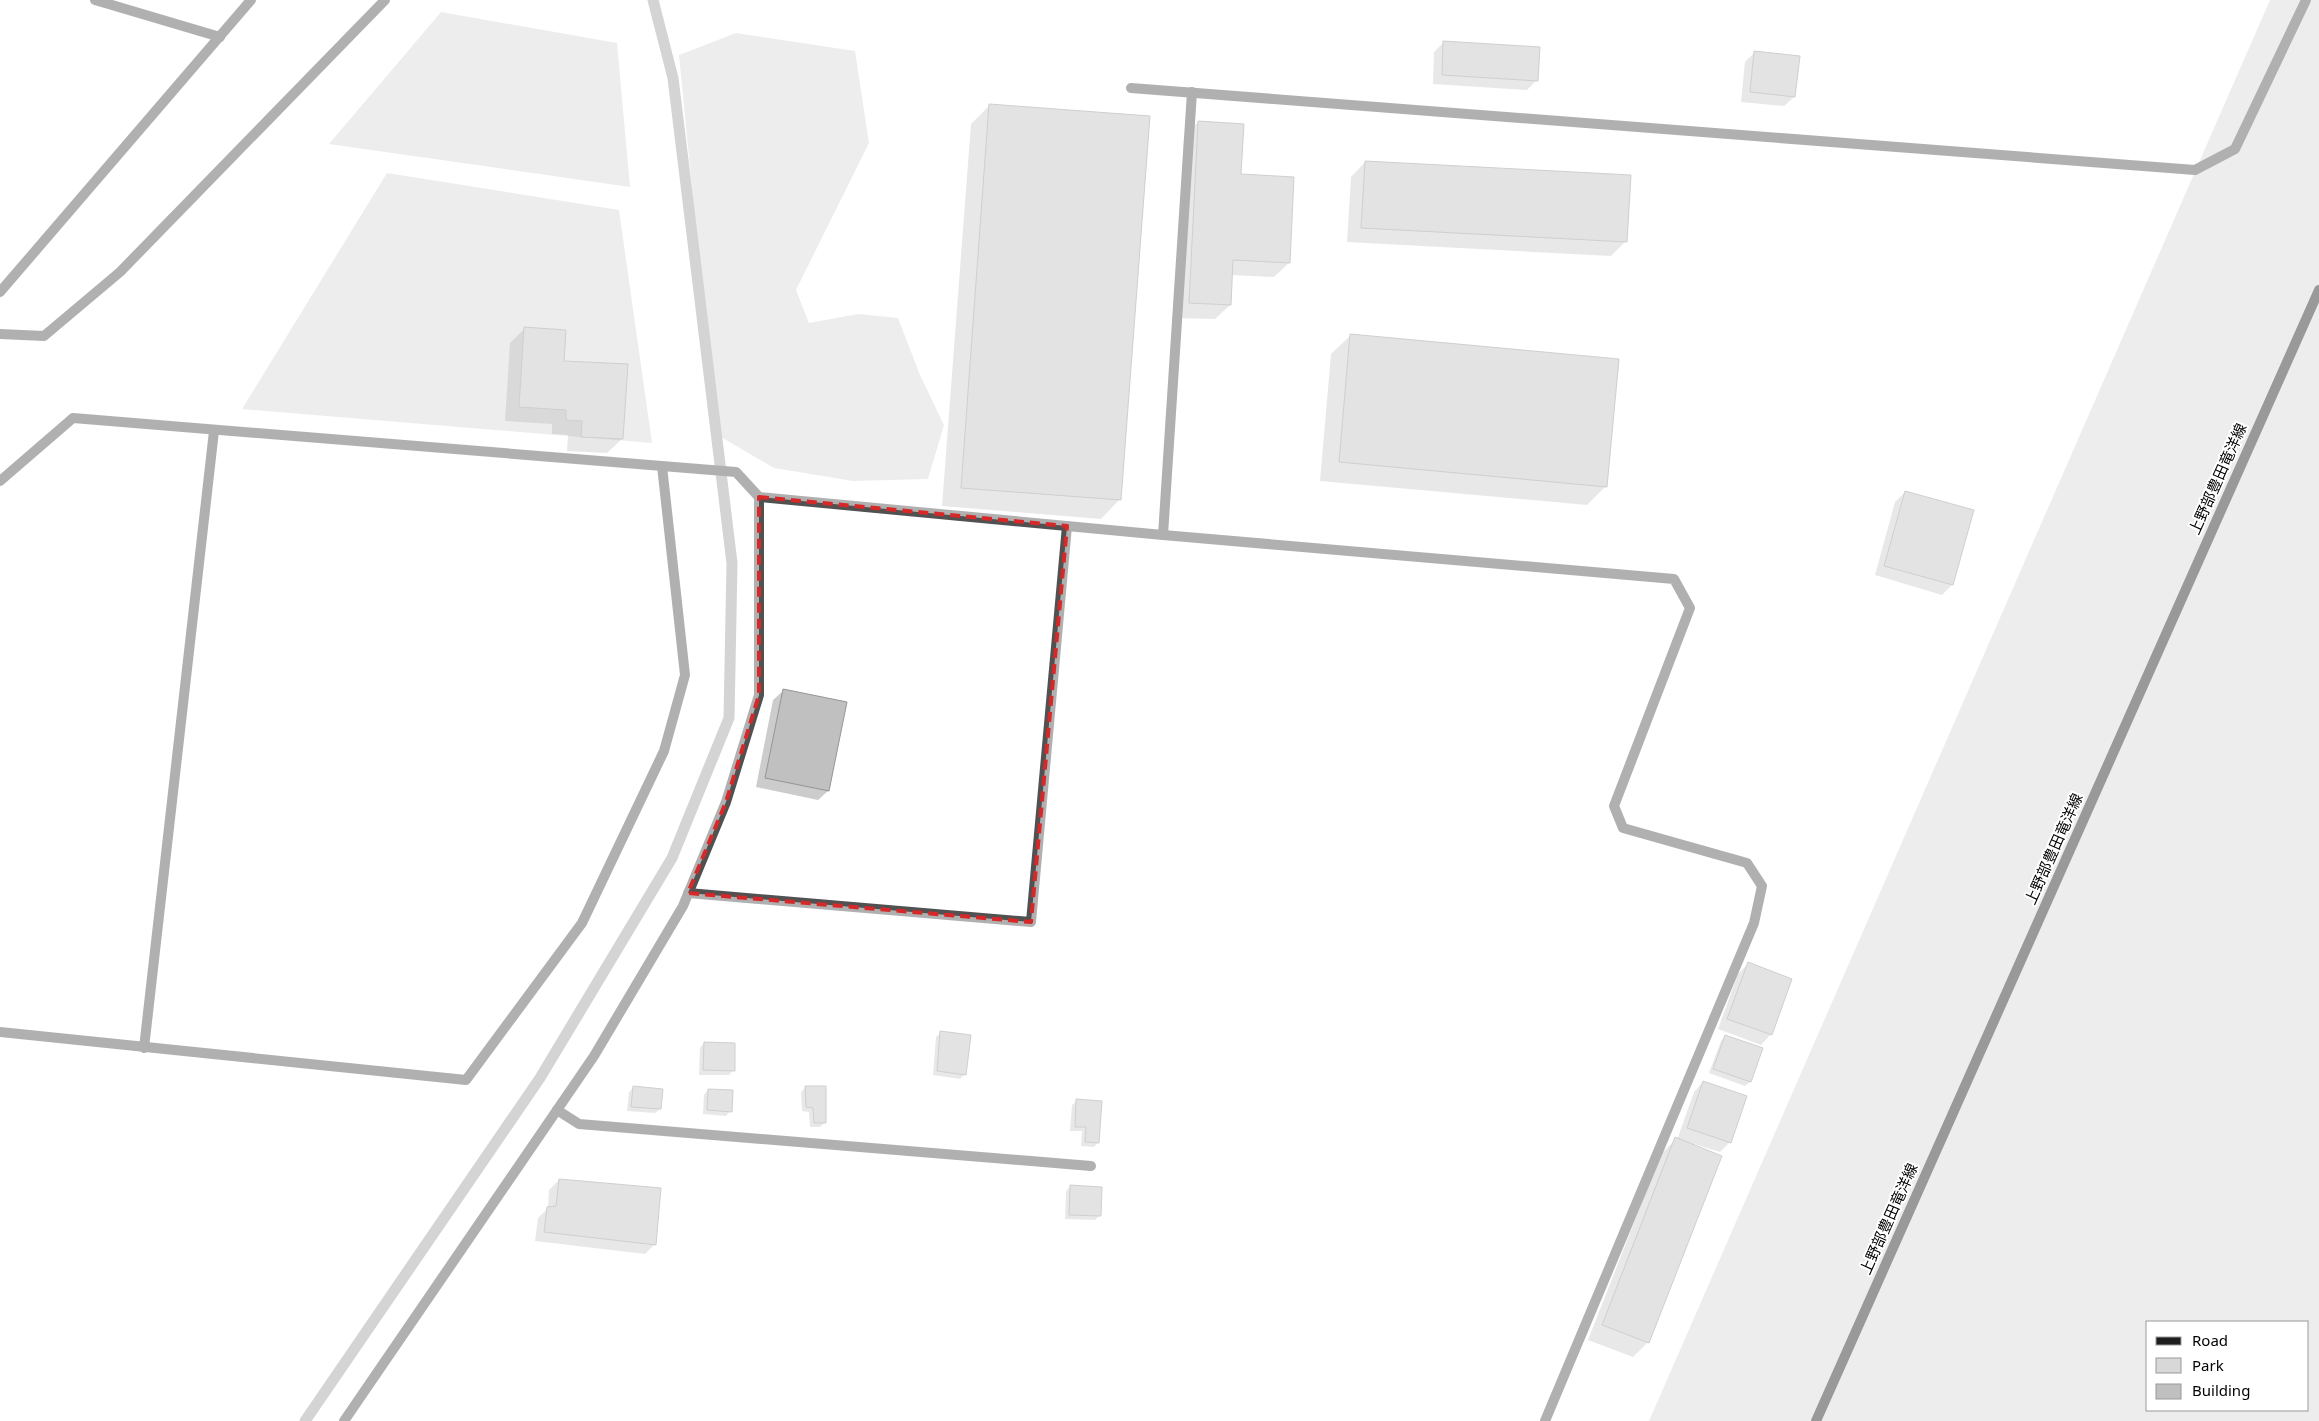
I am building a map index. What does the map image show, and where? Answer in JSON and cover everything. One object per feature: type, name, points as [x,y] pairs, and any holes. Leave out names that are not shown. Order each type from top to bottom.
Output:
[{"type":"main road","name":"上野部豊田竜洋線","points":[[1816,1421],[2319,290]]},
{"type":"street","points":[[95,0],[220,37]]},
{"type":"street","points":[[0,292],[251,0]]},
{"type":"street","points":[[0,334],[44,336],[120,272],[385,0]]},
{"type":"street","points":[[1131,88],[2195,170],[2235,149],[2306,0]]},
{"type":"street","points":[[1163,536],[1192,92]]},
{"type":"street","points":[[0,482],[73,418],[214,431],[736,472],[759,497],[1163,536],[1674,579],[1690,608],[1614,806],[1623,828],[1747,863],[1762,886],[1754,923],[1545,1421]]},
{"type":"street","points":[[144,1048],[214,431]]},
{"type":"street","points":[[0,1032],[466,1080],[582,923],[664,751],[685,676],[662,466]]},
{"type":"street","points":[[344,1421],[594,1056],[683,906],[726,802],[759,695],[759,497]]},
{"type":"street","points":[[688,893],[1031,922],[1067,526]]},
{"type":"street","points":[[557,1110],[579,1124],[1091,1166]]},
{"type":"highlighted area","points":[[759,497],[1067,526],[1031,922],[688,893],[726,802],[759,695]]},
{"type":"green space","points":[[2270,0],[2319,0],[2319,1421],[1649,1421]]},
{"type":"green space","points":[[441,12],[617,43],[630,187],[329,144]]},
{"type":"green space","points":[[736,33],[855,51],[869,143],[796,290],[809,323],[858,314],[898,318],[920,375],[944,425],[928,479],[853,481],[774,468],[716,434],[679,55]]},
{"type":"green space","points":[[387,173],[619,210],[652,443],[242,409]]},
{"type":"building","points":[[1443,41],[1540,47],[1538,81],[1442,75]]},
{"type":"building","points":[[1754,51],[1800,56],[1795,97],[1750,92]]},
{"type":"building","points":[[989,104],[1150,116],[1121,500],[961,488]]},
{"type":"building","points":[[1198,121],[1244,124],[1241,174],[1294,177],[1290,263],[1233,260],[1231,305],[1189,303]]},
{"type":"building","points":[[1365,161],[1631,175],[1627,242],[1361,228]]},
{"type":"building","points":[[524,327],[566,330],[564,361],[628,364],[623,439],[581,437],[582,421],[566,420],[566,410],[519,407]]},
{"type":"building","points":[[1350,334],[1619,359],[1607,487],[1339,462]]},
{"type":"building","points":[[1905,491],[1974,510],[1953,585],[1884,566]]},
{"type":"building","points":[[783,689],[847,702],[829,791],[765,778]]},
{"type":"building","points":[[1748,962],[1792,979],[1772,1035],[1727,1019]]},
{"type":"building","points":[[940,1031],[971,1035],[966,1075],[937,1071]]},
{"type":"building","points":[[1725,1035],[1763,1048],[1751,1082],[1713,1069]]},
{"type":"building","points":[[704,1042],[735,1043],[735,1071],[703,1070]]},
{"type":"building","points":[[1703,1081],[1747,1096],[1731,1143],[1687,1128]]},
{"type":"building","points":[[633,1086],[663,1089],[661,1109],[631,1107]]},
{"type":"building","points":[[805,1086],[826,1086],[826,1123],[814,1123],[813,1108],[806,1107]]},
{"type":"building","points":[[708,1089],[733,1090],[732,1112],[707,1110]]},
{"type":"building","points":[[1076,1099],[1102,1101],[1099,1143],[1085,1142],[1086,1127],[1075,1127]]},
{"type":"building","points":[[1675,1137],[1722,1156],[1649,1343],[1602,1325]]},
{"type":"building","points":[[559,1179],[661,1188],[656,1245],[544,1232],[547,1207],[556,1206]]},
{"type":"building","points":[[1070,1185],[1102,1187],[1101,1216],[1069,1215]]},
{"type":"waterway","points":[[305,1421],[540,1078],[672,858],[729,718],[732,563],[673,78],[653,0]]}]
